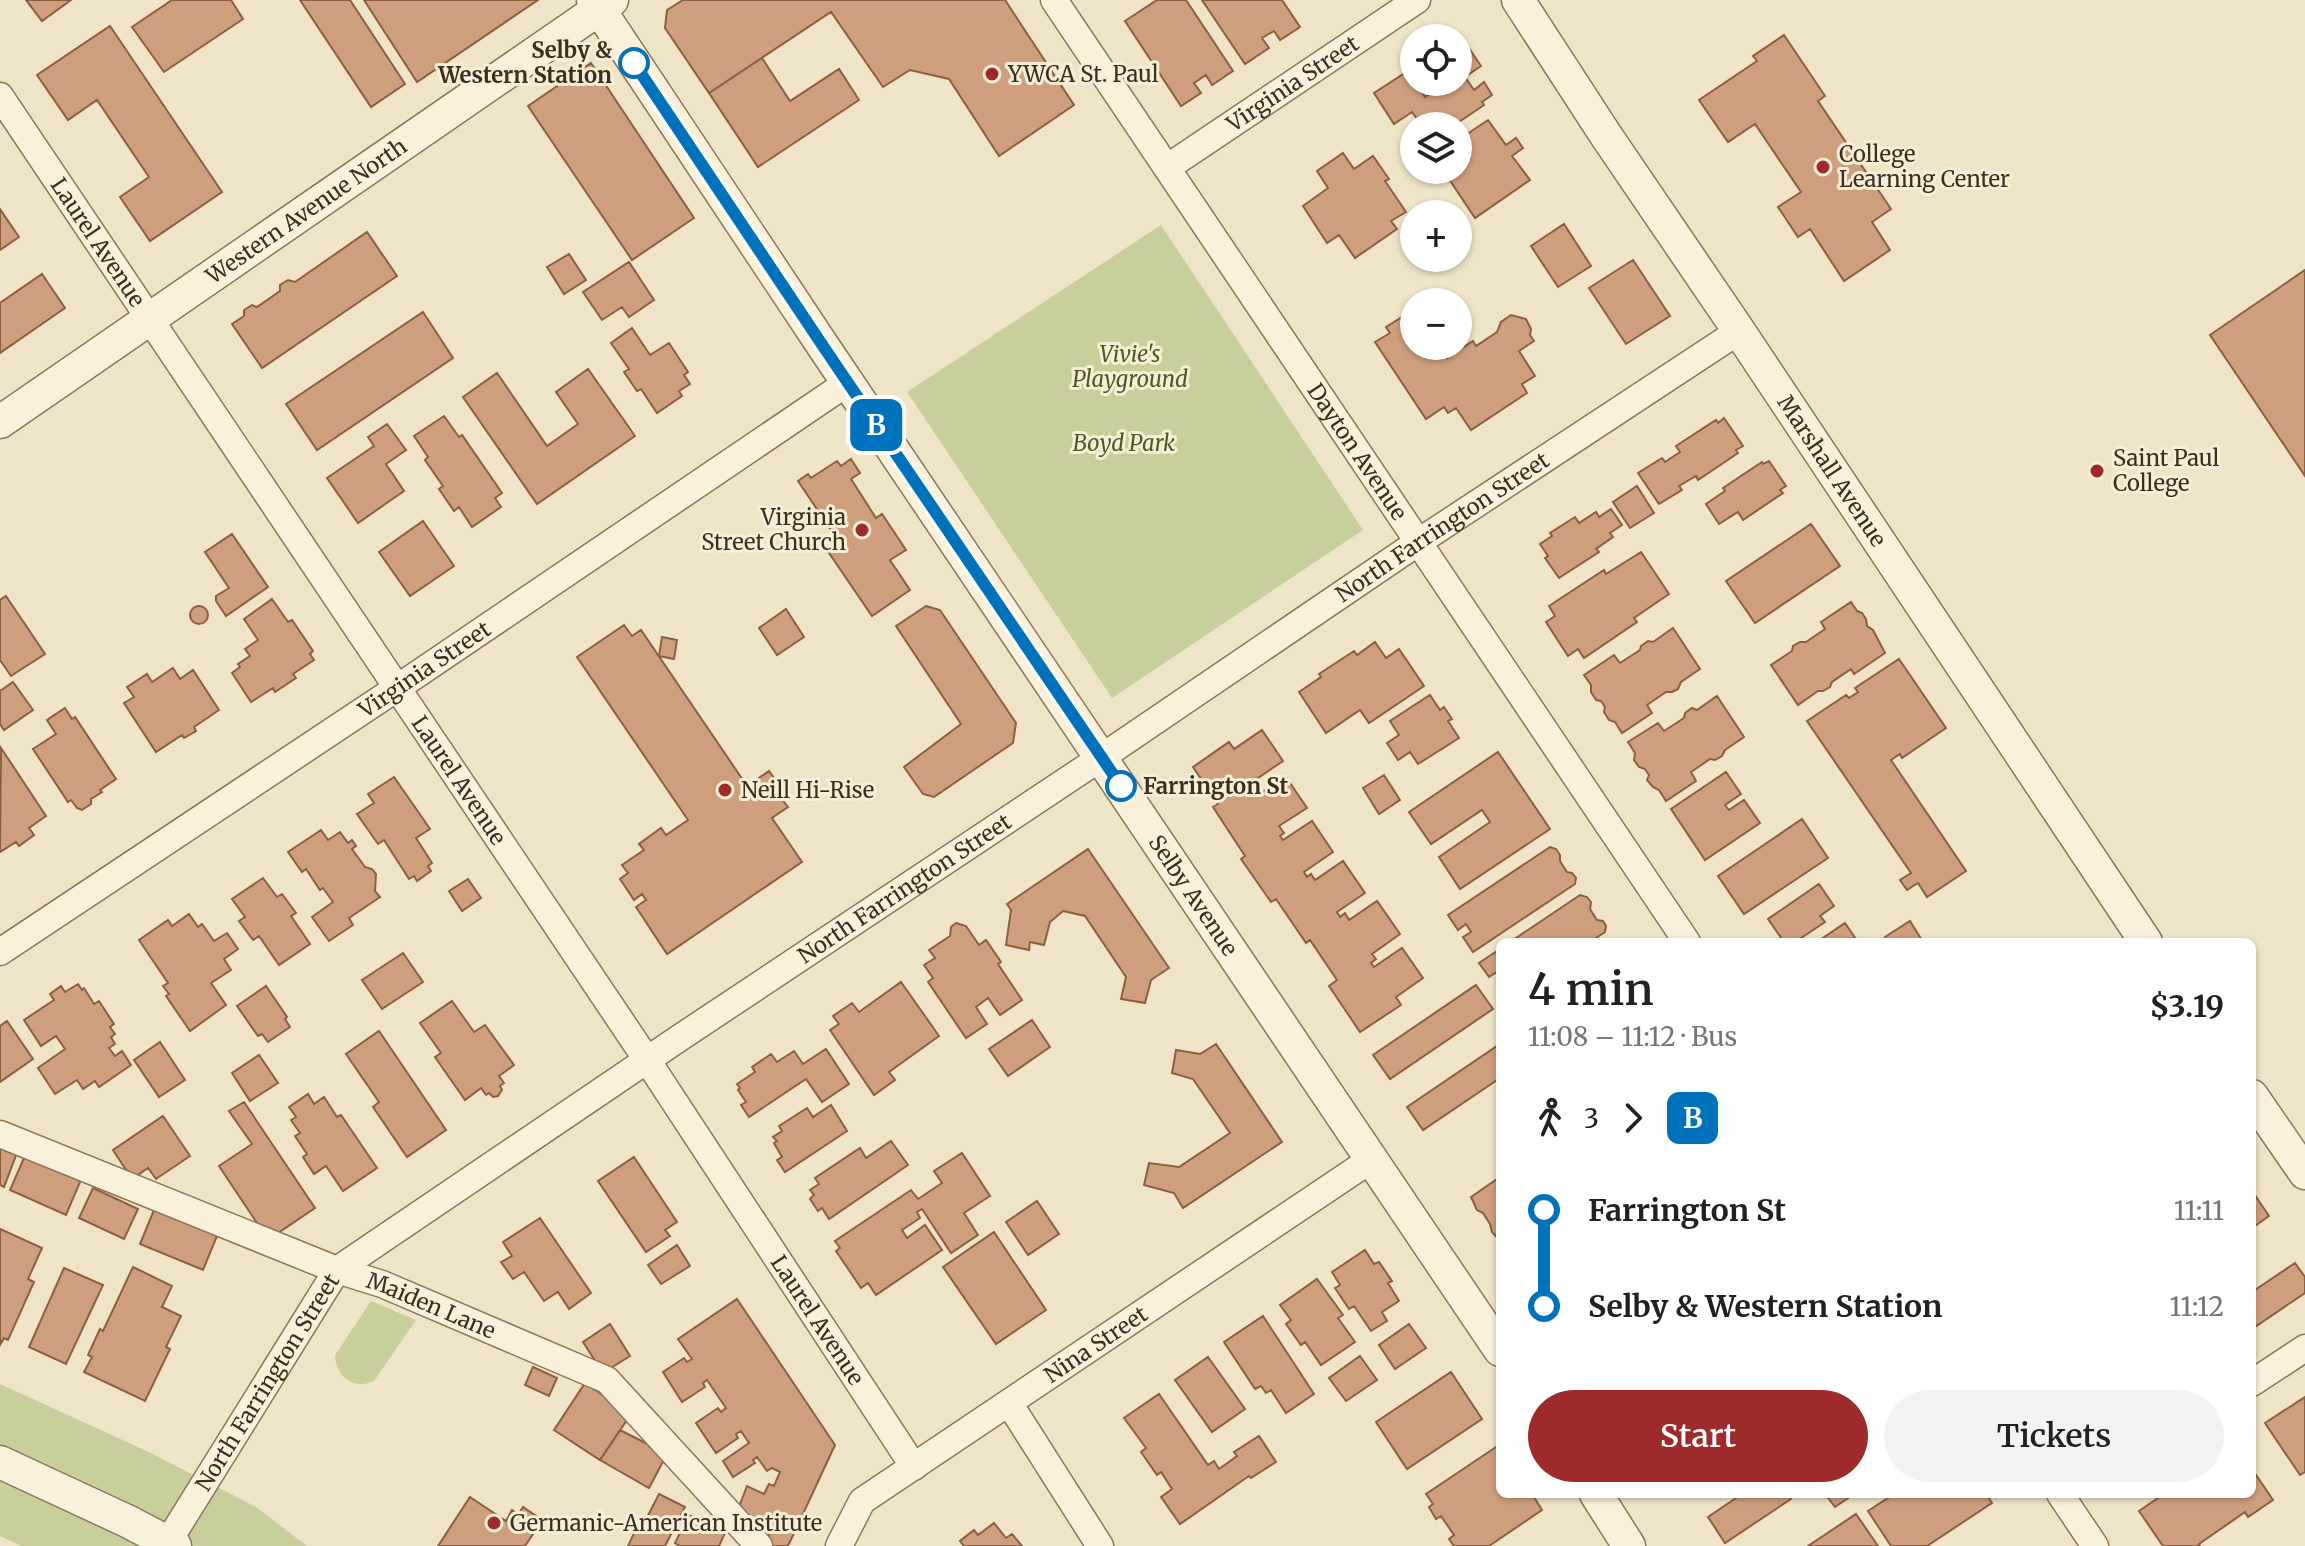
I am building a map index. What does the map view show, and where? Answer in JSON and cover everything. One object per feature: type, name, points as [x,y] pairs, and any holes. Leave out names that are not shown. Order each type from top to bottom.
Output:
[{"type":"street","name":"Dayton Avenue","points":[[1054,0],[1684,938]]},
{"type":"street","name":"Virginia Street","points":[[1168,167],[1417,0]]},
{"type":"street","name":"Marshall Avenue","points":[[1518,0],[2143,938]]},
{"type":"street","name":"Western Avenue North","points":[[0,422],[601,3]]},
{"type":"street","name":"Selby Avenue","points":[[601,3],[847,383],[1496,1344]]},
{"type":"street","name":"Laurel Avenue","points":[[0,96],[647,1060],[914,1467]]},
{"type":"street","name":"North Farrington Street","points":[[172,1544],[337,1270],[1420,541],[1739,331]]},
{"type":"street","name":"Virginia Street","points":[[0,952],[847,383]]},
{"type":"street","points":[[2256,1102],[2305,1173]]},
{"type":"street","name":"Maiden Lane","points":[[0,1134],[337,1270],[382,1284],[607,1380],[759,1546]]},
{"type":"street","name":"Nina Street","points":[[839,1546],[862,1501],[1372,1159]]},
{"type":"street","points":[[2256,1380],[2305,1348]]},
{"type":"street","points":[[1009,1403],[1100,1546]]},
{"type":"street","points":[[0,1462],[172,1544]]},
{"type":"street","points":[[1599,1498],[1629,1546]]},
{"type":"street","points":[[2072,1498],[2095,1546]]},
{"type":"green space","name":"Boyd Park","points":[[1161,225],[1363,530],[1112,698],[907,392]]},
{"type":"green space","points":[[371,1301],[416,1320],[374,1381],[355,1383],[342,1375],[335,1355]]},
{"type":"green space","points":[[0,1384],[151,1453],[256,1507],[307,1546],[21,1546],[0,1536]]},
{"type":"building","points":[[26,0],[71,0],[42,21]]},
{"type":"building","points":[[172,0],[231,0],[243,19],[164,72],[132,27]]},
{"type":"building","points":[[300,0],[350,0],[405,84],[371,107]]},
{"type":"building","points":[[364,0],[538,0],[417,82]]},
{"type":"building","name":"YWCA St. Paul","points":[[683,0],[1005,0],[1074,105],[999,156],[949,79],[910,70],[883,87],[831,12],[709,93],[665,28],[667,10]]},
{"type":"building","points":[[1157,0],[1186,0],[1233,71],[1212,85],[1206,75],[1194,83],[1201,93],[1181,106],[1125,21]]},
{"type":"building","points":[[1202,0],[1282,0],[1300,27],[1280,40],[1274,31],[1262,38],[1269,48],[1245,64]]},
{"type":"building","points":[[110,26],[222,192],[150,241],[120,197],[149,177],[97,100],[68,120],[37,75]]},
{"type":"building","name":"College Learning Center","points":[[1784,35],[1825,96],[1818,101],[1891,209],[1872,222],[1890,250],[1844,281],[1810,229],[1798,237],[1778,207],[1801,192],[1755,124],[1728,142],[1699,100],[1757,61],[1753,56]]},
{"type":"building","points":[[1472,53],[1481,66],[1472,72]]},
{"type":"building","points":[[762,58],[790,101],[839,69],[859,100],[758,167],[709,93]]},
{"type":"building","points":[[591,63],[694,218],[632,260],[528,106]]},
{"type":"building","points":[[1400,76],[1400,96],[1472,96],[1472,87],[1474,90],[1484,82],[1492,95],[1472,113],[1400,112],[1400,120],[1394,124],[1374,93]]},
{"type":"building","points":[[1488,120],[1506,145],[1516,138],[1523,148],[1512,156],[1530,180],[1475,218],[1472,200],[1463,200],[1452,184],[1472,184],[1472,131]]},
{"type":"building","points":[[1343,153],[1354,169],[1373,156],[1389,179],[1385,181],[1400,203],[1400,216],[1391,221],[1397,229],[1355,258],[1339,235],[1327,243],[1303,206],[1328,188],[1317,171]]},
{"type":"building","points":[[0,209],[19,237],[0,250]]},
{"type":"building","points":[[1564,224],[1591,266],[1558,287],[1531,246]]},
{"type":"building","points":[[367,232],[397,276],[262,368],[232,324],[244,316],[244,310],[252,305],[257,307],[280,291],[280,285],[288,280],[295,282]]},
{"type":"building","points":[[569,254],[586,280],[564,294],[547,267]]},
{"type":"building","points":[[1633,260],[1670,316],[1626,344],[1589,288]]},
{"type":"building","points":[[629,262],[654,300],[629,317],[622,307],[602,320],[583,292]]},
{"type":"building","points":[[2305,270],[2305,476],[2210,335]]},
{"type":"building","points":[[42,274],[65,308],[0,353],[0,303]]},
{"type":"building","points":[[423,312],[453,358],[317,450],[286,404]]},
{"type":"building","points":[[1511,315],[1526,319],[1534,341],[1519,351],[1535,376],[1522,384],[1527,393],[1471,430],[1456,408],[1448,413],[1444,407],[1426,419],[1375,342],[1390,333],[1386,327],[1400,318],[1400,360],[1472,360],[1472,342],[1476,346],[1497,332],[1501,322]]},
{"type":"building","points":[[632,328],[650,355],[669,343],[688,372],[684,375],[690,384],[679,391],[682,396],[657,413],[641,389],[637,391],[624,372],[629,369],[611,343]]},
{"type":"building","points":[[588,369],[635,436],[537,504],[463,397],[497,373],[547,446],[578,424],[556,392]]},
{"type":"building","points":[[444,416],[459,437],[462,435],[502,493],[495,498],[501,507],[472,527],[459,507],[454,511],[439,489],[443,486],[425,460],[428,457],[414,436]]},
{"type":"building","points":[[1724,418],[1743,446],[1736,450],[1738,453],[1698,480],[1696,476],[1679,486],[1682,490],[1659,504],[1638,473],[1662,458],[1665,462],[1680,452],[1676,446]]},
{"type":"building","points":[[387,424],[406,450],[386,464],[404,491],[358,523],[327,478],[374,446],[368,437]]},
{"type":"building","name":"Virginia Street Church","points":[[851,459],[860,473],[851,479],[876,518],[882,514],[906,550],[890,560],[910,590],[872,616],[827,550],[839,542],[798,481],[808,474],[811,478],[837,461],[841,466]]},
{"type":"building","points":[[1769,461],[1786,486],[1780,490],[1783,493],[1743,520],[1738,512],[1719,524],[1706,504],[1725,491],[1723,488],[1762,462]]},
{"type":"building","points":[[1637,486],[1654,513],[1630,528],[1613,502]]},
{"type":"building","points":[[1611,509],[1622,525],[1610,533],[1613,537],[1596,549],[1599,552],[1559,578],[1545,558],[1548,556],[1540,544],[1552,536],[1550,533],[1575,517],[1579,523],[1596,512],[1599,517]]},
{"type":"building","points":[[423,521],[454,566],[410,596],[379,552]]},
{"type":"building","points":[[1811,524],[1840,566],[1755,623],[1726,581]]},
{"type":"building","points":[[232,534],[268,587],[226,616],[216,596],[229,588],[205,552]]},
{"type":"building","points":[[1641,552],[1669,594],[1634,618],[1637,622],[1584,658],[1578,649],[1568,656],[1546,622],[1555,616],[1549,606],[1604,570],[1606,574]]},
{"type":"building","points":[[6,596],[45,654],[11,676],[0,660],[0,600]]},
{"type":"building","points":[[272,599],[288,622],[292,620],[313,651],[310,654],[314,660],[293,674],[296,678],[275,692],[273,688],[251,702],[232,673],[240,667],[238,664],[250,656],[245,649],[258,640],[244,619]]},
{"type":"building","points":[[1851,602],[1866,619],[1867,626],[1873,630],[1885,653],[1854,674],[1851,669],[1832,682],[1830,687],[1798,705],[1771,665],[1792,651],[1793,646],[1806,642],[1825,629],[1821,622]]},
{"type":"building","points":[[195,606],[203,606],[208,615],[206,622],[195,624],[190,619],[190,611]]},
{"type":"building","points":[[926,606],[940,610],[1016,723],[1013,743],[934,797],[923,794],[904,767],[961,724],[896,626]]},
{"type":"building","points":[[786,609],[804,637],[777,655],[759,628]]},
{"type":"building","name":"Neill Hi-Rise","points":[[624,625],[632,636],[641,630],[747,786],[769,771],[786,795],[781,798],[788,807],[772,818],[802,862],[667,954],[636,907],[646,900],[642,894],[634,900],[620,879],[628,873],[622,865],[644,850],[639,844],[661,828],[666,835],[688,820],[577,657]]},
{"type":"building","points":[[1673,628],[1700,669],[1681,682],[1678,689],[1666,692],[1647,705],[1652,713],[1622,733],[1615,722],[1609,720],[1604,712],[1605,707],[1596,700],[1584,675],[1614,655],[1620,663],[1648,641],[1653,642]]},
{"type":"building","points":[[662,637],[677,640],[674,659],[659,656]]},
{"type":"building","points":[[1375,642],[1386,658],[1399,649],[1424,686],[1369,723],[1360,710],[1326,733],[1299,692],[1321,677],[1319,674],[1354,651],[1357,655]]},
{"type":"building","points":[[1899,659],[1946,728],[1902,758],[1900,754],[1891,760],[1966,871],[1927,897],[1918,883],[1907,890],[1900,880],[1911,873],[1807,721],[1846,695],[1849,698],[1858,692],[1855,688]]},
{"type":"building","points":[[173,668],[180,679],[193,670],[219,710],[194,727],[196,731],[184,738],[182,735],[156,752],[124,703],[134,697],[127,687],[147,674],[152,682]]},
{"type":"building","points":[[13,682],[33,710],[4,730],[0,724],[0,691]]},
{"type":"building","points":[[1430,695],[1440,710],[1444,707],[1452,719],[1448,721],[1459,738],[1418,764],[1410,752],[1398,760],[1387,743],[1399,735],[1390,721]]},
{"type":"building","points":[[1717,696],[1744,737],[1725,750],[1722,756],[1710,759],[1691,772],[1696,781],[1666,801],[1647,780],[1649,775],[1645,769],[1634,760],[1635,753],[1628,742],[1658,723],[1664,731],[1684,718],[1692,708],[1697,710]]},
{"type":"building","points":[[65,708],[72,719],[75,717],[116,779],[100,790],[102,792],[82,810],[71,800],[68,802],[33,749],[56,734],[47,720]]},
{"type":"building","points":[[1262,730],[1283,761],[1255,780],[1260,787],[1255,791],[1258,795],[1286,777],[1307,808],[1279,826],[1284,833],[1280,836],[1283,840],[1312,821],[1333,852],[1304,872],[1307,877],[1311,874],[1315,880],[1343,861],[1365,893],[1337,912],[1340,917],[1345,913],[1349,920],[1377,901],[1400,934],[1372,954],[1376,959],[1371,963],[1374,967],[1402,948],[1423,978],[1396,997],[1401,1005],[1360,1032],[1329,986],[1337,980],[1310,940],[1306,943],[1276,899],[1271,902],[1241,859],[1245,856],[1213,807],[1218,804],[1193,767],[1229,742],[1234,749]]},
{"type":"building","points":[[1,748],[46,816],[29,828],[34,835],[19,846],[16,842],[0,852]]},
{"type":"building","points":[[1498,752],[1550,829],[1460,889],[1439,857],[1490,822],[1482,810],[1431,844],[1409,812]]},
{"type":"building","points":[[1726,772],[1741,794],[1725,805],[1729,810],[1744,800],[1760,823],[1705,860],[1671,809]]},
{"type":"building","points":[[1384,775],[1400,800],[1379,814],[1363,788]]},
{"type":"building","points":[[394,777],[430,829],[416,838],[432,863],[428,866],[431,871],[417,881],[414,876],[409,879],[384,840],[378,844],[357,814],[374,803],[368,794]]},
{"type":"building","points":[[1802,819],[1828,858],[1744,914],[1718,876]]},
{"type":"building","points":[[321,830],[328,840],[340,832],[348,843],[352,840],[356,846],[352,849],[365,867],[376,874],[375,891],[380,897],[349,918],[353,925],[329,941],[312,917],[333,902],[323,888],[320,890],[306,869],[302,872],[288,852]]},
{"type":"building","points":[[1550,847],[1556,849],[1567,872],[1576,878],[1575,884],[1473,952],[1463,937],[1471,932],[1466,924],[1458,930],[1448,915]]},
{"type":"building","points":[[1088,849],[1169,968],[1151,980],[1145,1003],[1121,999],[1126,977],[1085,916],[1063,911],[1050,922],[1044,945],[1030,942],[1029,950],[1006,945],[1011,910],[1007,904]]},
{"type":"building","points":[[263,878],[277,897],[282,894],[296,913],[291,916],[310,944],[279,965],[259,936],[253,940],[239,921],[245,917],[232,899]]},
{"type":"building","points":[[468,879],[481,898],[462,911],[449,891]]},
{"type":"building","points":[[1819,884],[1834,906],[1820,916],[1825,922],[1801,938],[1781,938],[1768,919]]},
{"type":"building","points":[[1580,895],[1587,897],[1597,920],[1603,921],[1606,926],[1605,932],[1596,938],[1516,938]]},
{"type":"building","points":[[189,914],[198,927],[202,924],[214,941],[227,933],[238,949],[224,959],[231,970],[211,983],[226,1005],[190,1031],[166,996],[169,994],[163,986],[168,983],[139,940],[168,920],[172,926]]},
{"type":"building","points":[[1910,921],[1921,938],[1886,938]]},
{"type":"building","points":[[956,923],[966,926],[979,945],[986,940],[1022,1000],[1000,1015],[988,998],[976,1007],[987,1024],[966,1038],[928,982],[933,978],[924,965],[935,958],[929,950],[950,936],[951,927]]},
{"type":"building","points":[[1845,923],[1855,938],[1823,938]]},
{"type":"building","points":[[1496,952],[1496,973],[1489,977],[1479,963]]},
{"type":"building","points":[[403,953],[423,982],[382,1009],[362,980]]},
{"type":"building","points":[[901,982],[939,1036],[889,1072],[895,1080],[874,1095],[830,1030],[839,1024],[833,1016],[852,1003],[859,1012]]},
{"type":"building","points":[[78,984],[94,1004],[99,1001],[114,1024],[110,1027],[115,1034],[111,1037],[115,1044],[109,1048],[115,1056],[122,1051],[131,1065],[99,1087],[95,1081],[83,1089],[77,1080],[55,1094],[38,1068],[65,1049],[56,1036],[41,1046],[24,1020],[54,1000],[50,994],[61,986],[65,992]]},
{"type":"building","points":[[1476,985],[1493,1009],[1390,1079],[1373,1055]]},
{"type":"building","points":[[266,986],[287,1017],[285,1019],[290,1027],[268,1042],[262,1034],[258,1036],[237,1006]]},
{"type":"building","points":[[452,1001],[474,1032],[485,1025],[514,1065],[499,1076],[504,1083],[498,1096],[486,1095],[481,1088],[465,1100],[435,1057],[441,1053],[420,1023]]},
{"type":"building","points":[[1032,1020],[1050,1047],[1008,1076],[989,1049]]},
{"type":"building","points":[[7,1021],[33,1059],[0,1082],[0,1026]]},
{"type":"building","points":[[379,1031],[446,1130],[407,1157],[373,1107],[379,1102],[346,1054]]},
{"type":"building","points":[[160,1042],[185,1080],[159,1097],[134,1060]]},
{"type":"building","points":[[1216,1044],[1282,1142],[1183,1208],[1174,1193],[1144,1185],[1149,1163],[1179,1167],[1230,1133],[1193,1079],[1172,1073],[1176,1050],[1200,1054]]},
{"type":"building","points":[[1496,1047],[1496,1081],[1423,1130],[1407,1107]]},
{"type":"building","points":[[826,1049],[849,1084],[822,1102],[806,1079],[749,1117],[741,1105],[746,1102],[737,1084],[755,1072],[752,1067],[771,1054],[777,1062],[794,1051],[803,1064]]},
{"type":"building","points":[[259,1055],[278,1083],[250,1101],[232,1073]]},
{"type":"building","points":[[308,1094],[314,1104],[324,1097],[337,1117],[341,1115],[377,1168],[343,1191],[326,1166],[314,1174],[303,1157],[307,1154],[295,1136],[300,1133],[291,1120],[296,1117],[289,1107]]},
{"type":"building","points":[[244,1102],[315,1208],[275,1235],[261,1229],[219,1166],[252,1144],[229,1111]]},
{"type":"building","points":[[831,1105],[847,1131],[785,1172],[777,1160],[782,1157],[773,1137],[782,1131],[779,1126],[807,1108],[813,1117]]},
{"type":"building","points":[[163,1116],[190,1156],[156,1179],[148,1168],[132,1179],[113,1150]]},
{"type":"building","points":[[891,1141],[908,1165],[829,1219],[822,1208],[818,1211],[810,1199],[814,1195],[810,1190],[819,1184],[815,1178],[860,1148],[866,1158]]},
{"type":"building","points":[[0,1143],[18,1150],[4,1187],[0,1185]]},
{"type":"building","points":[[27,1151],[83,1175],[66,1215],[10,1190]]},
{"type":"building","points":[[962,1153],[990,1196],[964,1213],[978,1235],[951,1253],[922,1209],[917,1212],[920,1218],[902,1230],[907,1238],[925,1225],[942,1250],[876,1295],[868,1283],[861,1288],[836,1251],[840,1248],[835,1241],[911,1190],[918,1199],[942,1183],[934,1171]]},
{"type":"building","points":[[634,1157],[677,1222],[665,1230],[670,1236],[646,1252],[598,1181]]},
{"type":"building","points":[[1496,1180],[1496,1236],[1483,1213],[1477,1210],[1471,1197]]},
{"type":"building","points":[[93,1188],[138,1209],[124,1239],[79,1218]]},
{"type":"building","points":[[2256,1197],[2269,1216],[2256,1225]]},
{"type":"building","points":[[1037,1201],[1059,1234],[1028,1255],[1006,1222]]},
{"type":"building","points":[[156,1205],[219,1231],[203,1270],[140,1244]]},
{"type":"building","points":[[540,1218],[591,1293],[569,1309],[558,1292],[544,1301],[524,1272],[513,1279],[501,1262],[512,1256],[503,1242]]},
{"type":"building","points":[[0,1229],[42,1248],[28,1279],[34,1282],[8,1340],[4,1338],[0,1345]]},
{"type":"building","points":[[994,1232],[1046,1310],[996,1344],[943,1267]]},
{"type":"building","points":[[677,1245],[690,1266],[661,1284],[648,1265]]},
{"type":"building","points":[[1365,1250],[1374,1264],[1379,1262],[1392,1281],[1388,1283],[1399,1301],[1382,1312],[1387,1321],[1371,1331],[1354,1306],[1349,1309],[1335,1288],[1340,1285],[1332,1272]]},
{"type":"building","points":[[2295,1263],[2305,1277],[2305,1293],[2256,1326],[2256,1289]]},
{"type":"building","points":[[133,1267],[172,1286],[162,1307],[181,1316],[166,1347],[170,1349],[145,1401],[84,1372],[100,1329],[103,1331]]},
{"type":"building","points":[[64,1268],[103,1285],[66,1364],[29,1347]]},
{"type":"building","points":[[1317,1279],[1343,1315],[1338,1318],[1355,1342],[1321,1365],[1305,1342],[1301,1345],[1286,1324],[1291,1320],[1280,1305]]},
{"type":"building","points":[[737,1299],[835,1445],[787,1546],[772,1546],[769,1534],[754,1527],[739,1507],[747,1486],[764,1494],[769,1484],[774,1486],[780,1472],[772,1468],[767,1471],[757,1457],[753,1460],[755,1463],[733,1477],[723,1461],[749,1443],[741,1431],[736,1434],[738,1438],[716,1453],[696,1423],[718,1408],[721,1412],[726,1408],[707,1380],[703,1383],[705,1387],[682,1402],[663,1372],[684,1358],[687,1362],[692,1359],[678,1339]]},
{"type":"building","points":[[1263,1316],[1314,1394],[1286,1413],[1271,1390],[1266,1393],[1261,1386],[1255,1389],[1224,1342]]},
{"type":"building","points":[[610,1324],[630,1356],[603,1373],[583,1342]]},
{"type":"building","points":[[1409,1324],[1426,1348],[1395,1369],[1379,1345]]},
{"type":"building","points":[[1360,1356],[1377,1380],[1346,1401],[1329,1378]]},
{"type":"building","points":[[1208,1357],[1245,1409],[1212,1432],[1175,1380]]},
{"type":"building","points":[[533,1367],[557,1378],[549,1396],[525,1385]]},
{"type":"building","points":[[1451,1372],[1482,1419],[1407,1469],[1376,1422]]},
{"type":"building","points":[[585,1383],[631,1414],[600,1460],[554,1430]]},
{"type":"building","points":[[1159,1394],[1208,1465],[1214,1461],[1219,1469],[1237,1456],[1234,1452],[1259,1436],[1276,1462],[1251,1478],[1249,1476],[1180,1524],[1161,1497],[1172,1489],[1161,1472],[1157,1475],[1141,1452],[1146,1448],[1124,1418]]},
{"type":"building","points":[[2305,1397],[2305,1472],[2300,1475],[2265,1423]]},
{"type":"building","points":[[620,1430],[667,1454],[649,1488],[600,1460]]},
{"type":"building","points":[[1496,1447],[1496,1498],[1534,1498],[1542,1510],[1489,1546],[1454,1546],[1449,1539],[1454,1535],[1441,1516],[1436,1519],[1429,1507],[1433,1504],[1426,1494]]},
{"type":"building","points":[[2256,1475],[2273,1500],[2248,1517],[2245,1512],[2200,1546],[2163,1546],[2139,1511],[2158,1498],[2256,1498]]},
{"type":"building","points":[[659,1494],[685,1507],[665,1546],[628,1546],[636,1529],[640,1531]]},
{"type":"building","name":"Germanic-American Institute","points":[[470,1497],[506,1521],[512,1510],[518,1515],[523,1507],[539,1518],[534,1526],[537,1528],[525,1546],[438,1546]]},
{"type":"building","points":[[1736,1498],[1791,1499],[1725,1543],[1708,1517]]},
{"type":"building","points":[[1828,1498],[1848,1498],[1835,1507]]},
{"type":"building","points":[[1888,1498],[1989,1498],[1992,1503],[1927,1546],[1891,1546],[1868,1511]]},
{"type":"building","points":[[1856,1514],[1878,1546],[1808,1546]]},
{"type":"building","points":[[689,1515],[725,1533],[719,1546],[680,1546],[675,1543]]},
{"type":"building","points":[[994,1523],[1006,1538],[1012,1534],[1022,1546],[964,1546],[960,1541],[974,1530],[978,1535]]},
{"type":"bus line","name":"B","points":[[634,63],[1121,786]]},
{"type":"place","name":"Selby & Western Station","points":[[634,63]]},
{"type":"place","name":"YWCA St. Paul","points":[[992,74]]},
{"type":"place","name":"College Learning Center","points":[[1823,167]]},
{"type":"place","name":"Saint Paul College","points":[[2097,471]]},
{"type":"place","name":"Virginia Street Church","points":[[862,530]]},
{"type":"place","name":"Farrington St","points":[[1121,786]]},
{"type":"place","name":"Neill Hi-Rise","points":[[725,790]]},
{"type":"place","name":"Germanic-American Institute","points":[[494,1523]]},
{"type":"park label","name":"Vivie's Playground","points":[[1130,366]]}]
